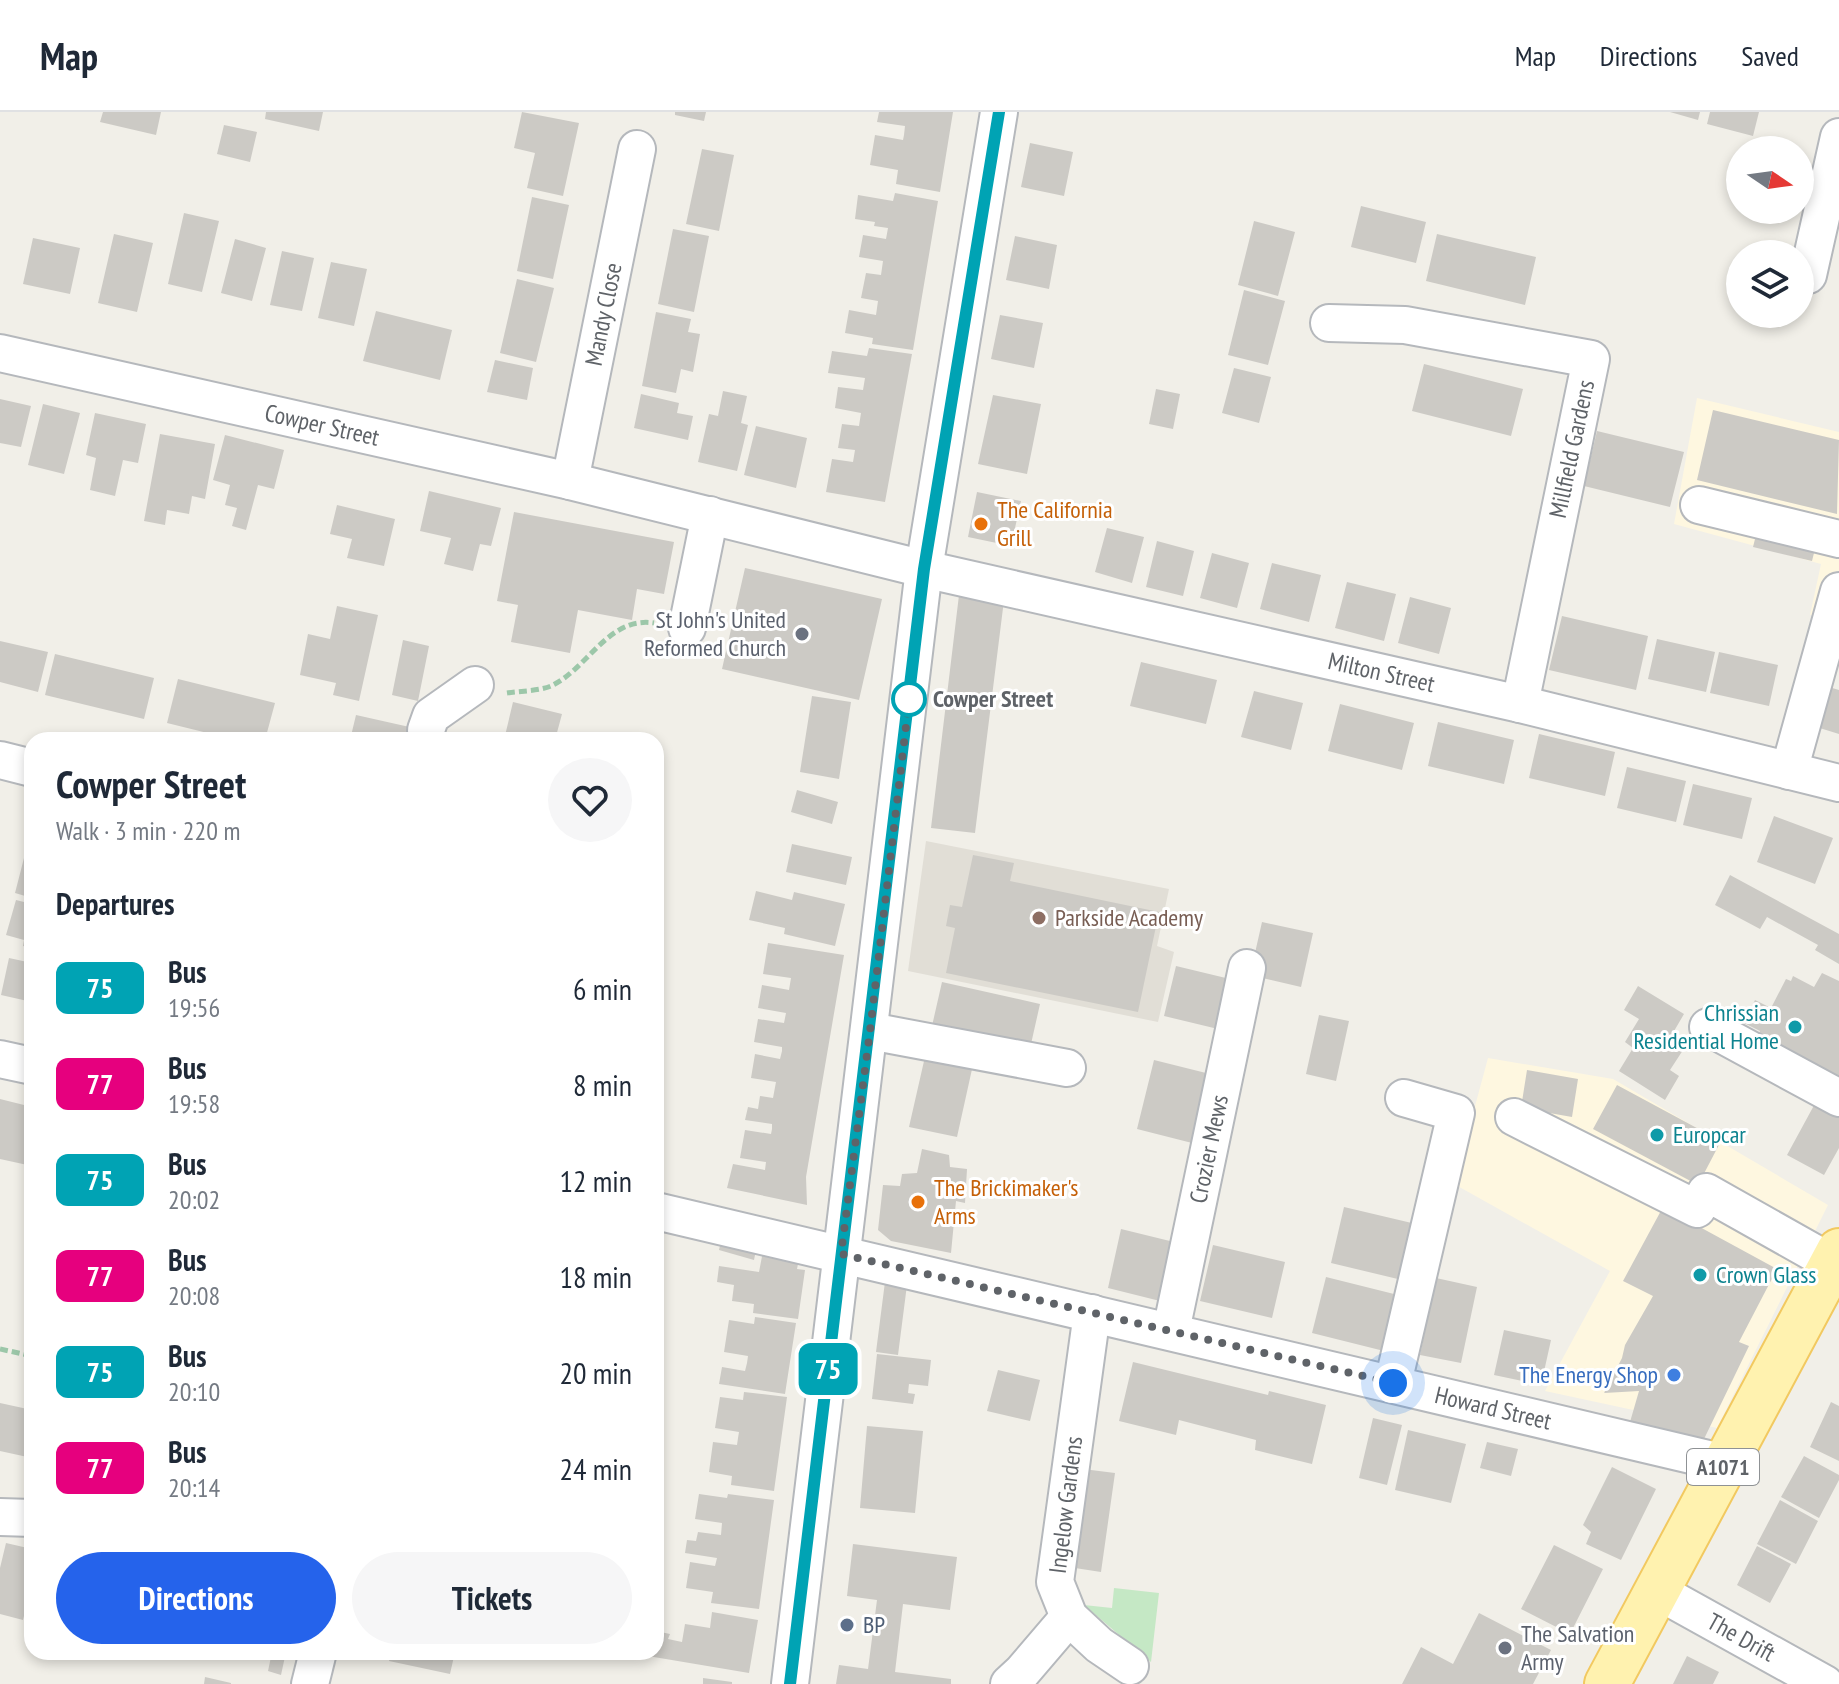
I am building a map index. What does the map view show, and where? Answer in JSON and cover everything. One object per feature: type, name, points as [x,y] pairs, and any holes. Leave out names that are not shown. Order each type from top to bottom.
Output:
[{"type":"main road","name":"A1071","points":[[1607,1684],[1836,1257]]},
{"type":"street","points":[[790,1684],[924,569],[999,112]]},
{"type":"street","points":[[1814,248],[1839,137]]},
{"type":"street","name":"Mandy Close","points":[[570,481],[637,149]]},
{"type":"street","name":"Millfield Gardens","points":[[1329,323],[1405,325],[1591,359],[1520,704]]},
{"type":"street","name":"Cowper Street","points":[[0,353],[570,481],[924,569]]},
{"type":"street","points":[[1699,505],[1839,539]]},
{"type":"street","points":[[687,628],[710,515]]},
{"type":"street","name":"Milton Street","points":[[924,569],[1520,704],[1839,783]]},
{"type":"street","points":[[1789,771],[1839,591]]},
{"type":"street","points":[[426,730],[431,716],[475,685]]},
{"type":"street","name":"Crozier Mews","points":[[1171,1331],[1247,968]]},
{"type":"street","points":[[1708,1027],[1839,1098]]},
{"type":"street","points":[[870,1031],[1067,1068]]},
{"type":"street","points":[[0,1059],[24,1064]]},
{"type":"street","points":[[1393,1383],[1456,1113],[1404,1098]]},
{"type":"street","points":[[1514,1117],[1697,1209],[1706,1192],[1836,1257]]},
{"type":"street","name":"Howard Street","points":[[664,1213],[1725,1463]]},
{"type":"street","name":"Ingelow Gardens","points":[[1092,1313],[1055,1582],[1069,1617],[1099,1645],[1130,1666]]},
{"type":"street","points":[[0,1517],[24,1518]]},
{"type":"street","name":"The Drift","points":[[1659,1592],[1825,1684]]},
{"type":"street","points":[[1009,1684],[1069,1617]]},
{"type":"street","points":[[310,1684],[316,1660]]},
{"type":"path","points":[[475,685],[507,693],[550,686],[620,627],[643,621],[687,628]]},
{"type":"path","points":[[0,1349],[24,1354]]},
{"type":"shaded area","points":[[1697,398],[1839,432],[1839,620],[1810,615],[1821,564],[1674,524]]},
{"type":"shaded area","name":"Parkside Academy","points":[[926,841],[1169,889],[1157,946],[1174,952],[1158,1022],[908,971]]},
{"type":"shaded area","points":[[1488,1058],[1613,1079],[1828,1205],[1717,1428],[1545,1391],[1610,1271],[1454,1184]]},
{"type":"green space","points":[[1114,1588],[1159,1593],[1151,1662],[1084,1605],[1112,1608]]},
{"type":"building","points":[[103,112],[161,112],[156,135],[100,122]]},
{"type":"building","points":[[266,112],[323,112],[319,131],[265,119]]},
{"type":"building","points":[[522,112],[579,123],[563,196],[527,188],[535,153],[514,148]]},
{"type":"building","points":[[675,112],[706,112],[704,121],[675,115]]},
{"type":"building","points":[[879,112],[953,112],[940,192],[896,184],[898,170],[870,165],[875,135],[903,140],[904,135],[905,126],[877,122]]},
{"type":"building","points":[[1670,112],[1700,112],[1698,120]]},
{"type":"building","points":[[1710,112],[1759,112],[1753,136],[1707,124]]},
{"type":"building","points":[[224,125],[257,132],[250,162],[217,154]]},
{"type":"building","points":[[1030,143],[1073,152],[1064,196],[1021,187]]},
{"type":"building","points":[[702,149],[734,155],[719,231],[686,224]]},
{"type":"building","points":[[895,193],[938,201],[913,350],[872,344],[873,338],[845,333],[849,310],[876,315],[878,301],[861,298],[866,273],[881,275],[883,261],[859,257],[863,235],[886,239],[888,228],[855,219],[858,195],[893,201]]},
{"type":"building","points":[[532,197],[569,205],[553,279],[517,271]]},
{"type":"building","points":[[1361,206],[1426,222],[1416,263],[1351,247]]},
{"type":"building","points":[[184,213],[219,221],[202,292],[168,284]]},
{"type":"building","points":[[1254,221],[1295,232],[1278,296],[1238,285]]},
{"type":"building","points":[[673,229],[709,236],[694,312],[658,304]]},
{"type":"building","points":[[114,234],[153,243],[137,312],[98,303]]},
{"type":"building","points":[[1437,234],[1536,257],[1525,305],[1426,281]]},
{"type":"building","points":[[1015,236],[1057,245],[1049,289],[1006,280]]},
{"type":"building","points":[[33,238],[80,248],[70,294],[23,284]]},
{"type":"building","points":[[235,239],[266,248],[252,301],[221,293]]},
{"type":"building","points":[[282,251],[314,258],[302,311],[270,305]]},
{"type":"building","points":[[331,262],[367,269],[354,326],[318,318]]},
{"type":"building","points":[[517,279],[554,288],[536,362],[500,353]]},
{"type":"building","points":[[1244,290],[1285,301],[1268,365],[1228,355]]},
{"type":"building","points":[[376,311],[452,330],[440,380],[363,361]]},
{"type":"building","points":[[656,312],[691,319],[688,332],[700,334],[693,372],[681,369],[676,393],[642,386]]},
{"type":"building","points":[[1000,315],[1043,323],[1034,368],[991,359]]},
{"type":"building","points":[[869,348],[912,354],[885,502],[826,492],[832,459],[853,462],[855,450],[838,448],[842,424],[859,426],[861,413],[835,408],[838,387],[863,390],[865,378],[828,373],[832,351],[867,356]]},
{"type":"building","points":[[495,360],[533,368],[527,400],[487,392]]},
{"type":"building","points":[[1424,364],[1523,389],[1511,436],[1412,411]]},
{"type":"building","points":[[1234,368],[1271,377],[1259,423],[1222,413]]},
{"type":"building","points":[[1156,389],[1180,394],[1173,429],[1149,424]]},
{"type":"building","points":[[723,391],[747,396],[741,423],[748,425],[737,471],[698,462],[709,414],[718,416]]},
{"type":"building","points":[[641,394],[679,403],[677,413],[693,416],[688,440],[634,428]]},
{"type":"building","points":[[993,395],[1041,404],[1027,474],[978,464]]},
{"type":"building","points":[[0,399],[31,406],[21,447],[0,443]]},
{"type":"building","points":[[43,404],[80,413],[64,474],[28,465]]},
{"type":"building","points":[[1713,410],[1839,440],[1837,514],[1697,480]]},
{"type":"building","points":[[95,413],[146,424],[138,463],[123,460],[115,496],[90,490],[96,458],[86,455]]},
{"type":"building","points":[[756,426],[807,438],[796,488],[744,475]]},
{"type":"building","points":[[1597,431],[1684,452],[1670,507],[1584,486]]},
{"type":"building","points":[[160,434],[215,444],[205,499],[192,496],[189,514],[167,510],[165,525],[144,521]]},
{"type":"building","points":[[225,435],[284,450],[274,489],[258,485],[246,530],[232,526],[237,508],[225,505],[230,485],[213,480]]},
{"type":"building","points":[[429,491],[501,508],[491,546],[480,544],[473,571],[444,564],[451,538],[420,531]]},
{"type":"building","points":[[977,492],[1021,501],[1011,546],[968,537]]},
{"type":"building","points":[[337,505],[395,519],[384,566],[347,558],[352,539],[330,534]]},
{"type":"building","points":[[514,512],[674,542],[664,594],[637,589],[632,620],[578,610],[570,653],[511,642],[518,605],[497,601]]},
{"type":"building","points":[[1758,527],[1817,541],[1812,561],[1753,547]]},
{"type":"building","points":[[1107,528],[1144,537],[1132,583],[1095,572]]},
{"type":"building","points":[[1157,541],[1194,551],[1183,596],[1146,587]]},
{"type":"building","points":[[1212,553],[1249,563],[1237,608],[1200,598]]},
{"type":"building","points":[[1272,563],[1321,575],[1309,622],[1260,609]]},
{"type":"building","name":"St John's United Reformed Church","points":[[745,568],[882,599],[859,700],[722,669]]},
{"type":"building","points":[[1347,582],[1396,594],[1384,641],[1335,628]]},
{"type":"building","points":[[959,595],[1004,600],[975,833],[931,828]]},
{"type":"building","points":[[1410,597],[1451,608],[1439,654],[1398,643]]},
{"type":"building","points":[[337,606],[378,615],[359,701],[333,695],[336,683],[300,675],[308,634],[330,639]]},
{"type":"building","points":[[1562,616],[1648,636],[1636,690],[1549,670]]},
{"type":"building","points":[[1657,639],[1715,652],[1706,692],[1648,679]]},
{"type":"building","points":[[403,640],[429,646],[418,701],[392,695]]},
{"type":"building","points":[[0,641],[48,652],[38,692],[0,682]]},
{"type":"building","points":[[1719,652],[1778,665],[1769,706],[1710,693]]},
{"type":"building","points":[[55,654],[154,678],[144,719],[45,695]]},
{"type":"building","points":[[1141,662],[1217,680],[1206,724],[1130,706]]},
{"type":"building","points":[[178,679],[275,703],[267,732],[204,732],[167,723]]},
{"type":"building","points":[[1822,685],[1839,690],[1839,734],[1810,725]]},
{"type":"building","points":[[1254,691],[1303,703],[1291,750],[1241,737]]},
{"type":"building","points":[[812,696],[851,702],[839,779],[800,772]]},
{"type":"building","points":[[513,702],[562,714],[557,732],[506,732]]},
{"type":"building","points":[[1340,704],[1414,723],[1402,770],[1328,751]]},
{"type":"building","points":[[356,715],[432,732],[352,732]]},
{"type":"building","points":[[1438,722],[1514,740],[1504,784],[1428,766]]},
{"type":"building","points":[[1539,734],[1615,752],[1605,796],[1529,778]]},
{"type":"building","points":[[1627,767],[1686,781],[1676,822],[1617,808]]},
{"type":"building","points":[[1693,784],[1752,798],[1742,839],[1683,825]]},
{"type":"building","points":[[797,790],[838,802],[832,824],[791,812]]},
{"type":"building","points":[[1774,816],[1833,838],[1815,884],[1757,862]]},
{"type":"building","points":[[792,844],[852,857],[846,885],[786,872]]},
{"type":"building","name":"Parkside Academy","points":[[973,855],[1014,863],[1010,881],[1159,912],[1138,1012],[946,973],[955,928],[946,926],[950,905],[962,907]]},
{"type":"building","points":[[24,858],[24,896],[15,893]]},
{"type":"building","points":[[1730,875],[1839,934],[1839,964],[1815,950],[1818,945],[1767,917],[1760,929],[1715,905]]},
{"type":"building","points":[[756,891],[792,900],[794,892],[845,904],[835,946],[784,934],[785,928],[749,920]]},
{"type":"building","points":[[16,900],[24,902],[24,940],[6,935]]},
{"type":"building","points":[[1262,922],[1313,933],[1301,987],[1250,975]]},
{"type":"building","points":[[768,943],[844,955],[806,1177],[807,1205],[727,1188],[733,1164],[765,1170],[766,1162],[740,1158],[745,1130],[771,1134],[772,1129],[772,1124],[745,1120],[748,1107],[758,1109],[760,1096],[773,1098],[776,1082],[751,1078],[755,1054],[780,1059],[782,1051],[782,1047],[754,1042],[758,1019],[784,1023],[786,1013],[758,1008],[762,985],[789,990],[791,978],[763,974]]},
{"type":"building","points":[[9,958],[24,961],[24,1000],[1,995]]},
{"type":"building","points":[[1176,966],[1230,979],[1218,1029],[1164,1016]]},
{"type":"building","name":"Chrissian Residential Home","points":[[1822,973],[1839,981],[1839,1078],[1757,1037],[1760,1031],[1744,1023],[1755,1000],[1771,1008],[1786,979],[1791,981],[1793,976],[1814,987]]},
{"type":"building","points":[[942,982],[1040,1004],[1031,1044],[980,1033],[957,1137],[909,1127]]},
{"type":"building","points":[[1638,986],[1684,1014],[1670,1038],[1685,1047],[1670,1070],[1679,1076],[1665,1100],[1619,1071],[1633,1048],[1625,1042],[1639,1019],[1624,1010]]},
{"type":"building","points":[[1319,1015],[1349,1021],[1336,1081],[1306,1074]]},
{"type":"building","points":[[1154,1060],[1214,1075],[1196,1144],[1137,1129]]},
{"type":"building","points":[[1527,1070],[1578,1079],[1572,1117],[1521,1108]]},
{"type":"building","name":"Europcar","points":[[1617,1085],[1721,1141],[1698,1185],[1593,1129]]},
{"type":"building","points":[[1818,1098],[1839,1110],[1839,1148],[1824,1175],[1787,1155]]},
{"type":"building","points":[[0,1099],[24,1105],[24,1164],[0,1159]]},
{"type":"building","name":"The Brickimaker's Arms","points":[[922,1149],[949,1155],[950,1167],[967,1169],[965,1203],[956,1201],[951,1253],[891,1241],[878,1230],[883,1185],[900,1186],[902,1174],[917,1173]]},
{"type":"building","points":[[1344,1207],[1416,1224],[1402,1280],[1331,1263]]},
{"type":"building","points":[[1663,1207],[1777,1269],[1739,1342],[1749,1346],[1704,1439],[1630,1422],[1639,1391],[1604,1393],[1622,1358],[1625,1345],[1653,1296],[1623,1281]]},
{"type":"building","points":[[1121,1229],[1178,1243],[1164,1302],[1108,1288]]},
{"type":"building","points":[[722,1237],[757,1245],[754,1260],[719,1250]]},
{"type":"building","points":[[1213,1245],[1285,1262],[1272,1318],[1200,1301]]},
{"type":"building","points":[[764,1246],[800,1254],[797,1269],[805,1270],[798,1319],[753,1313],[754,1304],[732,1301],[734,1285],[717,1282],[719,1266],[759,1272]]},
{"type":"building","points":[[886,1274],[908,1277],[898,1355],[876,1352]]},
{"type":"building","points":[[1326,1277],[1398,1295],[1384,1351],[1312,1333]]},
{"type":"building","points":[[1436,1278],[1477,1287],[1461,1363],[1420,1355]]},
{"type":"building","points":[[755,1317],[796,1323],[785,1394],[719,1384],[722,1367],[745,1371],[747,1363],[748,1356],[724,1352],[729,1320],[754,1324]]},
{"type":"building","points":[[1504,1330],[1551,1340],[1541,1385],[1494,1375]]},
{"type":"building","points":[[877,1354],[931,1360],[928,1386],[909,1384],[908,1393],[915,1394],[913,1404],[872,1399]]},
{"type":"building","points":[[1133,1362],[1268,1395],[1269,1391],[1326,1405],[1312,1464],[1255,1450],[1256,1440],[1179,1420],[1176,1435],[1119,1421]]},
{"type":"building","points":[[998,1370],[1040,1380],[1030,1421],[987,1411]]},
{"type":"building","points":[[744,1392],[787,1397],[774,1491],[731,1485],[732,1476],[709,1472],[713,1442],[737,1445],[739,1432],[715,1428],[720,1397],[743,1400]]},
{"type":"building","points":[[1831,1402],[1839,1406],[1839,1461],[1810,1447]]},
{"type":"building","points":[[0,1403],[24,1408],[24,1456],[0,1451]]},
{"type":"building","points":[[1373,1418],[1402,1425],[1387,1485],[1359,1478]]},
{"type":"building","points":[[867,1426],[923,1431],[915,1513],[860,1508]]},
{"type":"building","points":[[1408,1430],[1466,1444],[1451,1503],[1395,1490]]},
{"type":"building","points":[[1487,1442],[1518,1449],[1511,1476],[1480,1468]]},
{"type":"building","points":[[1804,1456],[1839,1475],[1819,1518],[1781,1497]]},
{"type":"building","points":[[1612,1467],[1656,1489],[1621,1560],[1586,1544],[1591,1532],[1583,1525]]},
{"type":"building","points":[[1075,1468],[1115,1473],[1101,1572],[1062,1566]]},
{"type":"building","points":[[699,1494],[774,1500],[759,1609],[711,1603],[713,1592],[686,1588],[690,1562],[715,1566],[717,1558],[685,1553],[687,1540],[696,1541],[698,1532],[721,1535],[722,1523],[695,1519]]},
{"type":"building","points":[[1780,1500],[1818,1521],[1796,1564],[1757,1544]]},
{"type":"building","points":[[6,1543],[24,1547],[23,1620],[0,1614],[0,1568]]},
{"type":"building","points":[[853,1544],[957,1557],[950,1610],[903,1604],[895,1672],[951,1679],[951,1684],[836,1684],[839,1665],[868,1669],[877,1600],[847,1596]]},
{"type":"building","points":[[1554,1545],[1603,1569],[1570,1634],[1521,1609]]},
{"type":"building","points":[[1757,1546],[1791,1564],[1770,1603],[1737,1585]]},
{"type":"building","points":[[712,1612],[758,1620],[749,1673],[664,1659],[664,1633],[670,1634],[668,1639],[682,1642],[685,1624],[710,1628]]},
{"type":"building","name":"The Salvation Army","points":[[1479,1613],[1551,1650],[1533,1684],[1402,1684],[1421,1647],[1453,1664]]},
{"type":"building","points":[[1687,1656],[1719,1672],[1713,1684],[1673,1684]]},
{"type":"building","points":[[270,1660],[284,1660],[281,1675],[268,1671]]},
{"type":"building","points":[[389,1660],[453,1660],[450,1674]]},
{"type":"building","points":[[205,1677],[231,1683],[231,1684],[204,1684]]},
{"type":"building","points":[[703,1678],[732,1682],[732,1684],[703,1684]]},
{"type":"bus line","name":"75","points":[[790,1684],[924,569],[999,112]]},
{"type":"place","name":"The California Grill","points":[[981,524]]},
{"type":"place","name":"St John's United Reformed Church","points":[[802,634]]},
{"type":"place","name":"Cowper Street","points":[[909,699]]},
{"type":"place","name":"Parkside Academy","points":[[1039,918]]},
{"type":"place","name":"Chrissian Residential Home","points":[[1795,1027]]},
{"type":"place","name":"Europcar","points":[[1657,1135]]},
{"type":"place","name":"The Brickimaker's Arms","points":[[918,1202]]},
{"type":"place","name":"Crown Glass","points":[[1700,1275]]},
{"type":"place","name":"The Energy Shop","points":[[1674,1375]]},
{"type":"place","name":"BP","points":[[847,1625]]},
{"type":"place","name":"The Salvation Army","points":[[1505,1648]]},
{"type":"route","points":[[909,699],[910,692],[841,1254],[1393,1383]]}]
